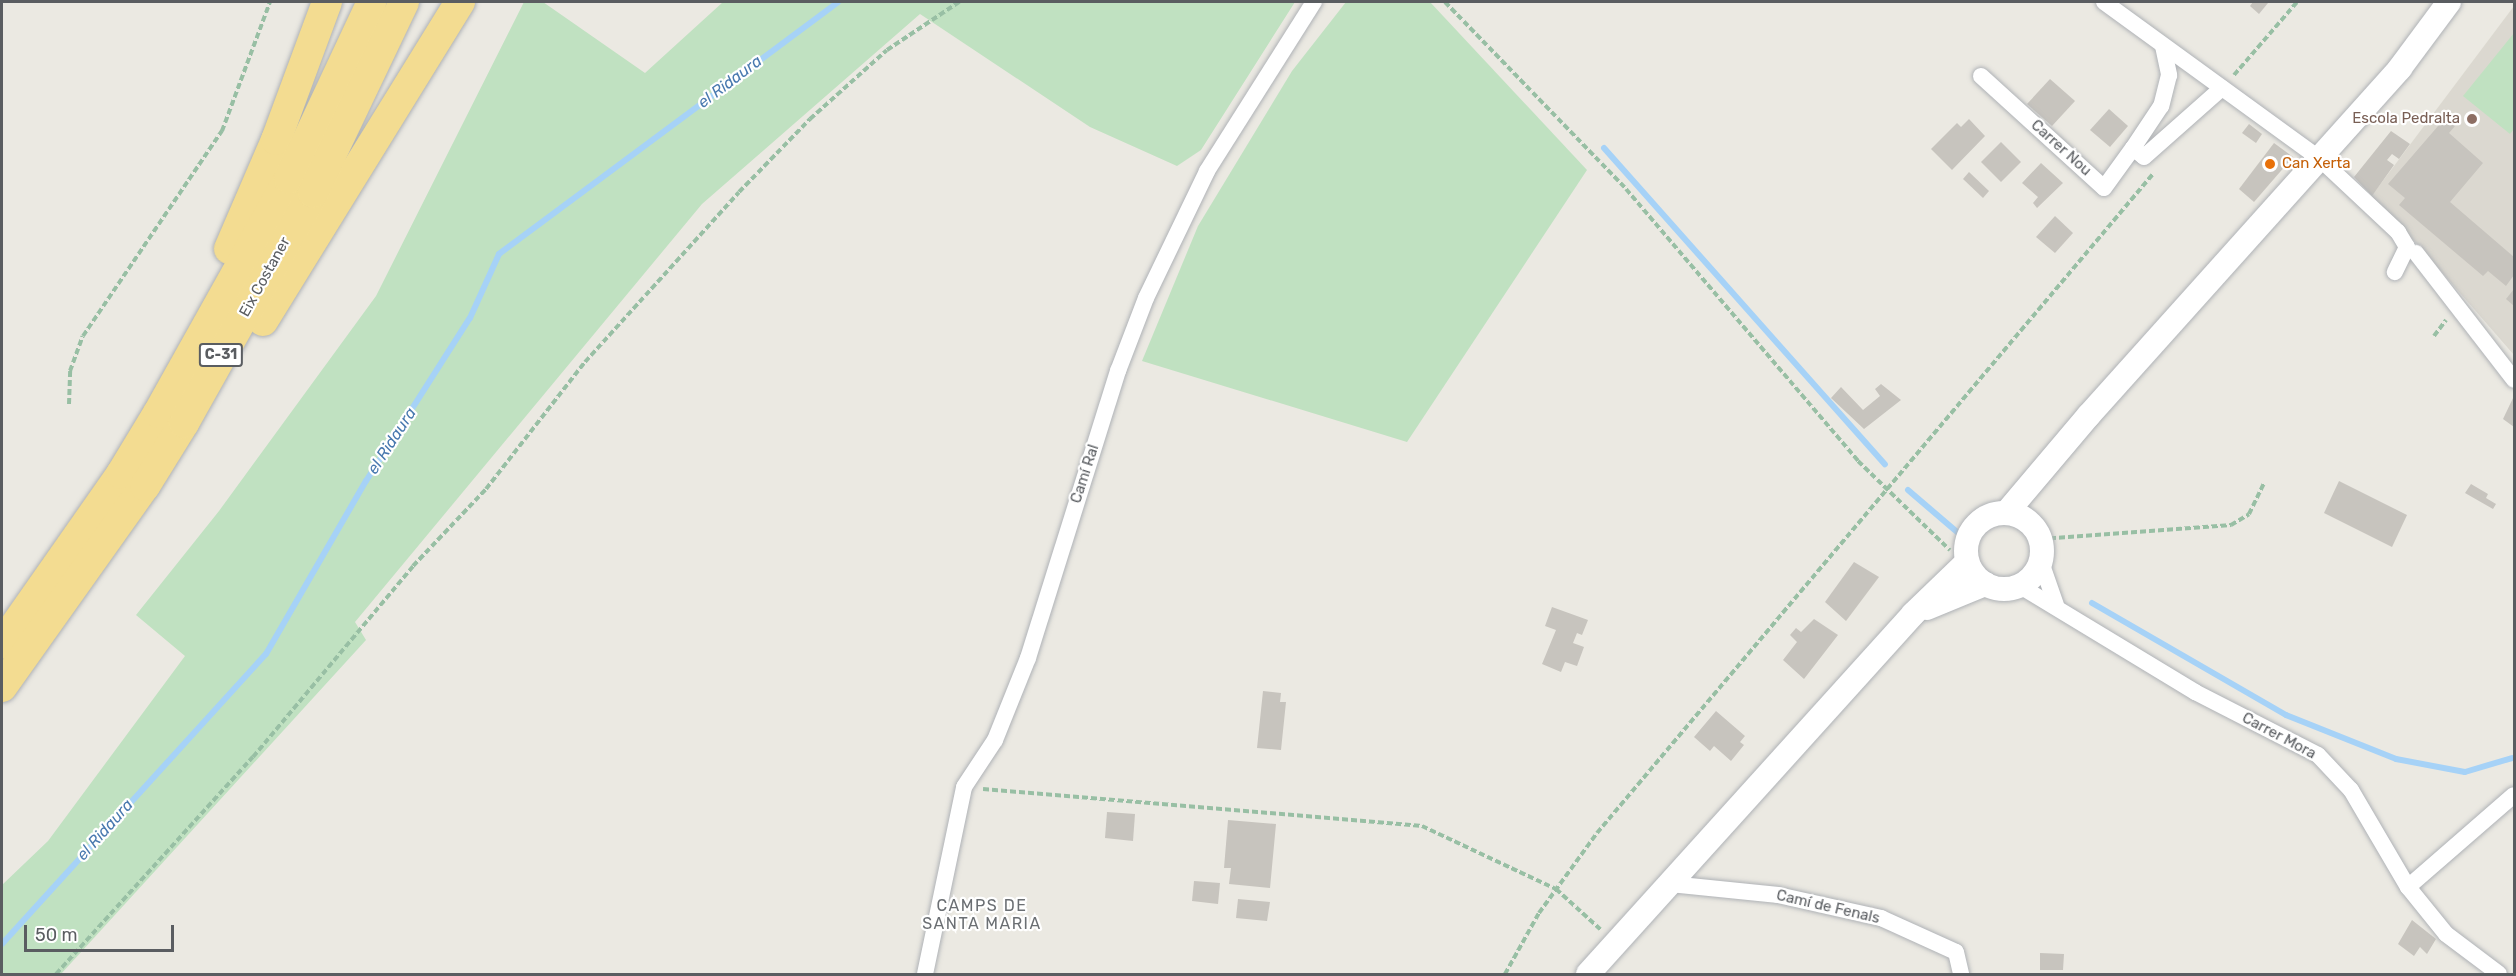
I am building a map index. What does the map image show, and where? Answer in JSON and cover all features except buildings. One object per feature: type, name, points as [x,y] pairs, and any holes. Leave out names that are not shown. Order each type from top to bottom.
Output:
[{"type":"highway","points":[[171,418],[327,2]]},
{"type":"highway","name":"Eix Costaner","points":[[2,687],[145,486],[171,418],[289,179],[372,2]]},
{"type":"highway","name":"Eix Costaner","points":[[2,644],[121,474],[171,418],[313,193],[404,2]]},
{"type":"highway","points":[[171,418],[239,359],[460,2]]},
{"type":"street","name":"Camí Ral","points":[[926,975],[964,787],[995,740],[1028,658],[1118,371],[1146,298],[1207,171],[1314,2]]},
{"type":"street","points":[[2104,2],[2319,159],[2398,232],[2407,247],[2395,272]]},
{"type":"street","points":[[1588,975],[1966,556],[1968,536],[1981,520],[2007,512],[2048,467],[2089,415],[2400,68],[2450,2]]},
{"type":"street","points":[[2163,46],[2169,75],[2161,106],[2133,148],[2144,157],[2222,88]]},
{"type":"street","name":"Carrer Nou","points":[[1981,76],[2104,188],[2133,148]]},
{"type":"street","points":[[2416,253],[2514,380]]},
{"type":"street","points":[[1966,556],[1985,584],[1999,589],[2020,586],[2031,578],[2048,467]]},
{"type":"street","points":[[2007,512],[2038,542],[2056,604]]},
{"type":"street","points":[[1913,614],[1985,584]]},
{"type":"street","name":"Carrer Mora","points":[[2020,586],[2056,604],[2079,623],[2196,692],[2318,755],[2351,790],[2408,887],[2446,934],[2499,975]]},
{"type":"street","points":[[2408,887],[2514,795]]},
{"type":"street","name":"Camí de Fenals","points":[[1670,884],[1778,894],[1881,918],[1956,952],[1961,975]]},
{"type":"path","points":[[69,405],[70,371],[83,336],[222,132],[270,2]]},
{"type":"path","points":[[56,975],[253,757],[413,566],[486,489],[585,362],[739,192],[810,119],[886,50],[959,2]]},
{"type":"path","points":[[1445,2],[1626,189],[1886,491],[1951,551],[1966,556]]},
{"type":"path","points":[[2222,88],[2297,2]]},
{"type":"path","points":[[1505,975],[1539,913],[1597,833],[2155,171]]},
{"type":"path","points":[[2038,542],[2231,525],[2249,514],[2264,483]]},
{"type":"path","points":[[964,787],[1422,825],[1556,889],[1617,944]]},
{"type":"shaded area","name":"Escola Pedralta","points":[[2514,6],[2514,355],[2420,247],[2370,198]]},
{"type":"green space","points":[[524,2],[543,2],[645,73],[723,2],[1295,2],[1201,150],[1177,166],[1090,127],[920,14],[702,204],[355,622],[366,640],[61,974],[2,974],[2,885],[48,841],[185,656],[136,615],[219,511],[376,296]]},
{"type":"green space","points":[[1346,2],[1430,2],[1587,170],[1407,442],[1142,361],[1198,226],[1292,71]]},
{"type":"green space","points":[[2514,33],[2514,129],[2510,134],[2463,96]]},
{"type":"waterway","name":"el Ridaura","points":[[2,944],[266,654],[366,481],[470,318],[499,254],[838,2]]},
{"type":"waterway","points":[[1604,148],[1885,464]]},
{"type":"waterway","points":[[1908,490],[1957,532]]},
{"type":"waterway","points":[[2092,603],[2286,715],[2396,759],[2465,772],[2512,758]]},
{"type":"place","name":"Escola Pedralta","points":[[2472,119]]},
{"type":"place","name":"Can Xerta","points":[[2270,164]]},
{"type":"district","name":"CAMPS DE SANTA MARIA","points":[[982,915]]}]
